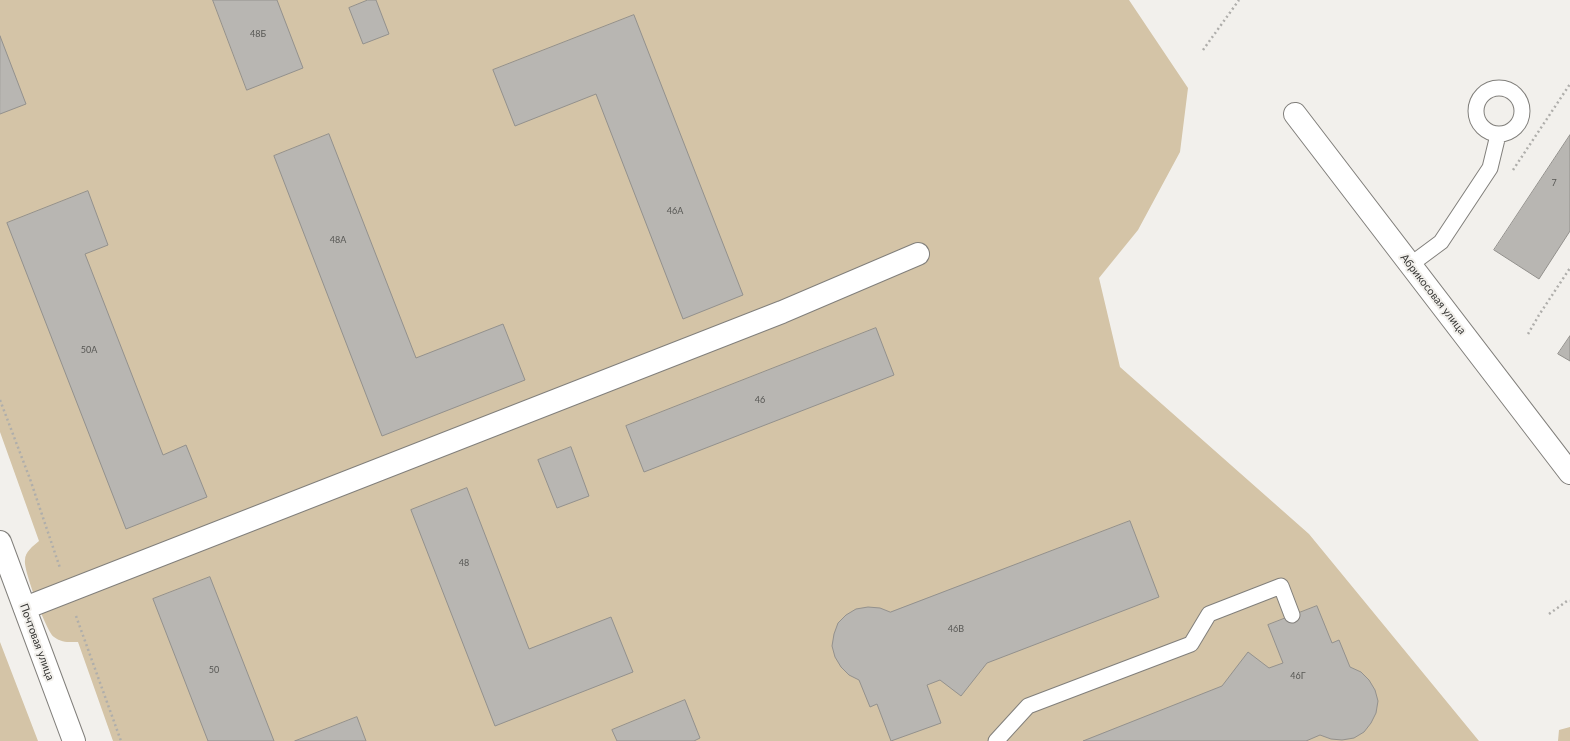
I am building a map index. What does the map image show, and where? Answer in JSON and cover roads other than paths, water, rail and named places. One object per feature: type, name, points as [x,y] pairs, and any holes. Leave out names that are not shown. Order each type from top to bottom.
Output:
[{"type":"street","name":"Абрикосовая улица","points":[[1295,114],[1570,473]]},
{"type":"street","points":[[25,608],[782,312],[918,254]]},
{"type":"street","name":"Почтовая улица","points":[[0,542],[74,741]]},
{"type":"lane","points":[[1410,265],[1441,242],[1490,168],[1498,135]]},
{"type":"lane","points":[[996,741],[1028,706],[1191,644],[1209,614],[1281,586],[1292,615]]}]
